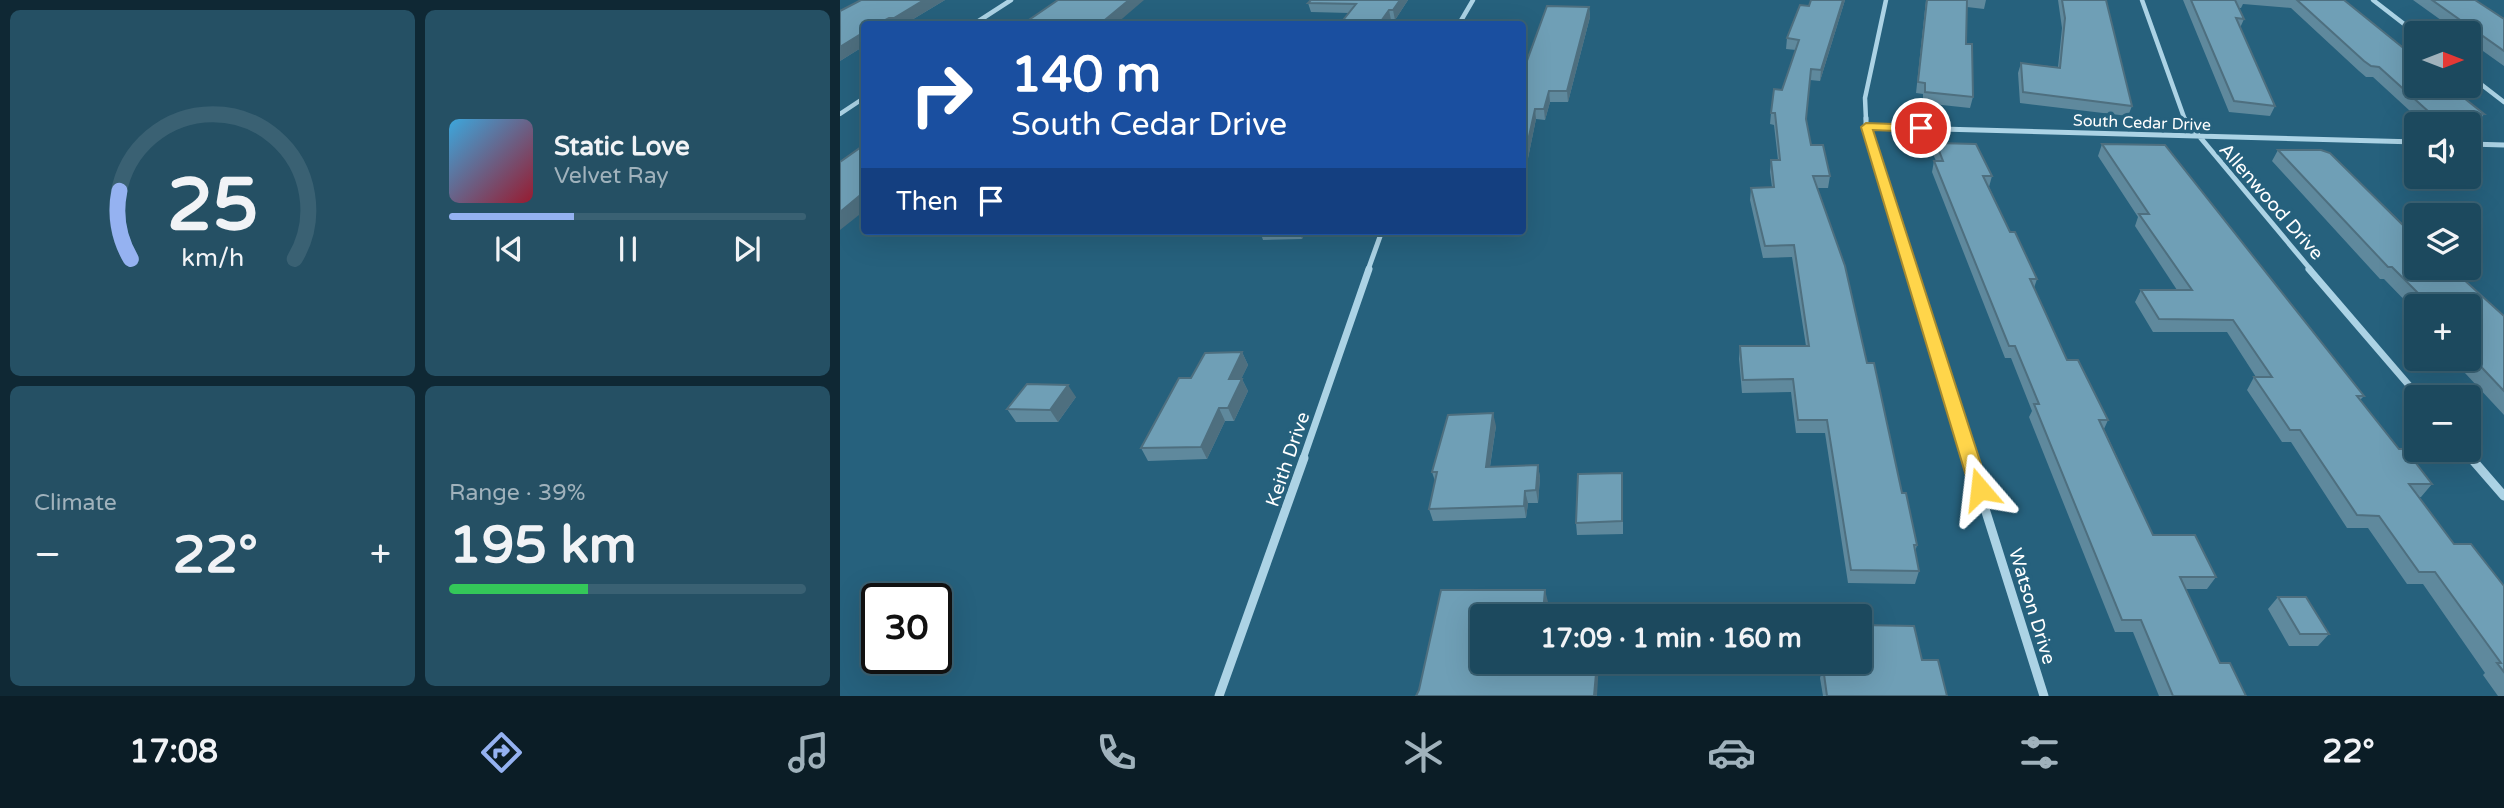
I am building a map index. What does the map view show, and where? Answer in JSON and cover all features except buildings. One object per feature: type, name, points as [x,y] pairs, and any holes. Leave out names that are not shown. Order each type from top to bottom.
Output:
[{"type":"street","points":[[979,21],[1011,0]]},
{"type":"street","points":[[1461,21],[1474,0]]},
{"type":"street","name":"Watson Drive","points":[[1886,0],[1865,98],[1866,127],[2044,696]]},
{"type":"street","name":"Allenwood Drive","points":[[2142,0],[2183,117],[2196,136],[2409,385]]},
{"type":"street","points":[[2373,0],[2404,24]]},
{"type":"street","points":[[2482,85],[2504,102]]},
{"type":"street","points":[[840,114],[861,100]]},
{"type":"street","name":"South Cedar Drive","points":[[1866,127],[2404,142]]},
{"type":"street","points":[[2481,144],[2504,145]]},
{"type":"street","name":"Keith Drive","points":[[1219,696],[1247,623],[1381,235]]},
{"type":"street","points":[[2474,462],[2504,496]]},
{"type":"route","points":[[1921,128],[1866,127],[1980,489]]}]
